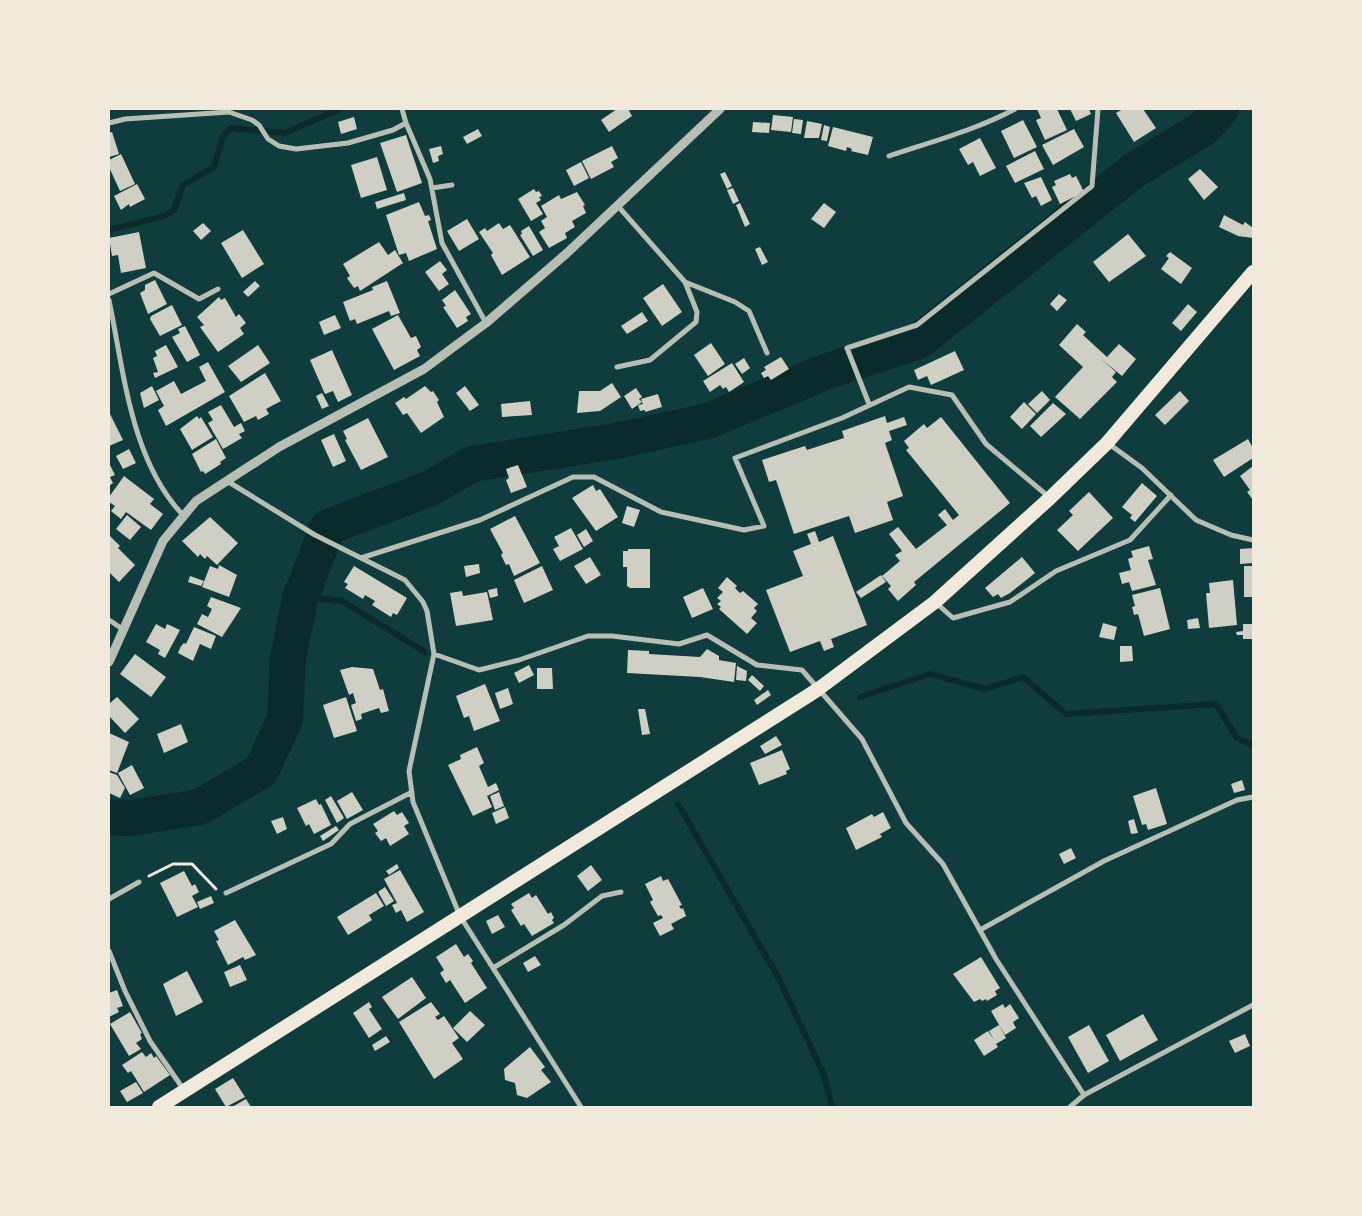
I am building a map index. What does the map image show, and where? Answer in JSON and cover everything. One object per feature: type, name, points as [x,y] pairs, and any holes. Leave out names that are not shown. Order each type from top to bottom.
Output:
[{"type":"highway","points":[[159,1107],[817,690],[935,602],[1050,498],[1107,442],[1253,272]]},
{"type":"street","points":[[402,109],[432,188],[442,243],[486,323]]},
{"type":"street","points":[[109,662],[163,541],[196,501],[279,447],[424,369],[486,323],[567,253],[720,109]]},
{"type":"street","points":[[888,156],[946,137],[1015,109]]},
{"type":"street","points":[[869,403],[847,348],[917,325],[1092,186],[1098,109]]},
{"type":"street","points":[[109,123],[125,119],[229,112],[252,120],[259,125],[268,139],[280,146],[296,149],[348,143],[393,130],[406,123]]},
{"type":"street","points":[[432,188],[452,185]]},
{"type":"street","points":[[617,205],[685,282],[697,312],[696,322],[650,360],[617,367]]},
{"type":"street","points":[[109,294],[154,273],[199,299]]},
{"type":"street","points":[[685,282],[735,302],[749,311],[767,352]]},
{"type":"street","points":[[196,305],[199,299],[218,289]]},
{"type":"street","points":[[109,300],[136,428],[151,470],[169,501],[184,516]]},
{"type":"street","points":[[361,558],[480,520],[573,477],[594,477],[661,512],[744,530],[764,526],[735,458],[842,418],[869,403],[909,387],[952,396],[986,444],[1050,498]]},
{"type":"street","points":[[1107,442],[1142,468],[1196,520],[1231,535],[1253,540]]},
{"type":"street","points":[[227,481],[315,535],[405,580],[423,602],[427,611],[434,654],[408,771],[413,802],[460,916],[581,1107]]},
{"type":"street","points":[[935,602],[953,618],[1010,602],[1056,571],[1130,540],[1171,495]]},
{"type":"street","points":[[109,620],[124,630]]},
{"type":"street","points":[[434,654],[479,670],[519,660],[588,636],[612,636],[679,644],[707,635],[757,664],[802,670],[817,690],[862,739],[906,823],[943,864],[980,930],[1084,1095]]},
{"type":"street","points":[[226,893],[330,844],[350,824],[412,792]]},
{"type":"street","points":[[980,930],[1104,861],[1238,800],[1253,797]]},
{"type":"street","points":[[109,900],[139,882]]},
{"type":"street","points":[[493,968],[564,925],[602,896],[620,892]]},
{"type":"street","points":[[109,951],[125,991],[150,1041],[185,1091]]},
{"type":"street","points":[[1070,1107],[1084,1095],[1253,1005]]},
{"type":"path","points":[[139,882],[173,864],[192,864],[214,888],[226,893]]},
{"type":"building","points":[[617,109],[628,109],[632,116],[609,132],[601,120]]},
{"type":"building","points":[[1037,109],[1057,109],[1067,130],[1045,140],[1036,120],[1041,118]]},
{"type":"building","points":[[1070,109],[1089,109],[1091,114],[1076,121]]},
{"type":"building","points":[[1123,109],[1143,109],[1156,128],[1134,142],[1116,113]]},
{"type":"building","points":[[773,115],[793,117],[791,132],[771,130]]},
{"type":"building","points":[[354,117],[357,129],[341,134],[338,122]]},
{"type":"building","points":[[794,119],[803,120],[801,134],[792,133]]},
{"type":"building","points":[[1023,120],[1037,147],[1014,158],[1001,131]]},
{"type":"building","points":[[807,121],[822,124],[819,138],[804,138]]},
{"type":"building","points":[[753,122],[770,123],[769,133],[752,132]]},
{"type":"building","points":[[824,125],[830,127],[827,141],[821,140]]},
{"type":"building","points":[[833,127],[873,137],[868,155],[851,151],[852,149],[847,147],[846,151],[828,146]]},
{"type":"building","points":[[478,129],[482,136],[467,144],[463,137]]},
{"type":"building","points":[[1074,129],[1084,147],[1053,165],[1042,145]]},
{"type":"building","points":[[112,132],[119,154],[109,157],[109,133]]},
{"type":"building","points":[[406,135],[422,183],[397,192],[380,143]]},
{"type":"building","points":[[980,138],[996,168],[980,176],[973,162],[968,165],[959,149]]},
{"type":"building","points":[[441,146],[443,154],[438,156],[439,161],[433,163],[429,149]]},
{"type":"building","points":[[612,146],[618,158],[611,162],[614,167],[591,179],[582,161]]},
{"type":"building","points":[[1035,151],[1044,169],[1015,183],[1006,166]]},
{"type":"building","points":[[121,154],[135,184],[120,191],[109,167],[109,160]]},
{"type":"building","points":[[377,157],[387,190],[361,198],[351,165]]},
{"type":"building","points":[[581,162],[589,178],[574,186],[566,170]]},
{"type":"building","points":[[1200,169],[1218,187],[1204,200],[1188,179]]},
{"type":"building","points":[[725,172],[732,186],[727,189],[720,174]]},
{"type":"building","points":[[1070,174],[1072,178],[1076,176],[1084,192],[1060,204],[1052,187],[1056,185],[1054,181]]},
{"type":"building","points":[[1041,177],[1052,200],[1041,206],[1036,196],[1032,198],[1024,183]]},
{"type":"building","points":[[137,184],[145,199],[130,207],[129,204],[121,210],[114,196]]},
{"type":"building","points":[[733,188],[739,201],[733,204],[727,190]]},
{"type":"building","points":[[534,189],[536,192],[539,191],[542,196],[539,197],[541,200],[536,203],[543,214],[531,221],[518,199]]},
{"type":"building","points":[[577,192],[585,205],[583,206],[586,213],[572,221],[575,227],[565,233],[567,238],[549,248],[539,232],[545,228],[541,221],[547,217],[541,206],[559,195],[561,199]]},
{"type":"building","points":[[404,193],[406,200],[377,209],[375,202]]},
{"type":"building","points":[[419,202],[425,216],[429,215],[431,220],[428,221],[437,249],[409,261],[406,253],[399,255],[386,215]]},
{"type":"building","points":[[740,203],[750,224],[745,227],[736,205]]},
{"type":"building","points":[[824,203],[836,212],[824,228],[811,219]]},
{"type":"building","points":[[1224,215],[1243,225],[1245,222],[1253,228],[1253,238],[1238,236],[1219,227]]},
{"type":"building","points":[[467,219],[479,239],[459,251],[447,231]]},
{"type":"building","points":[[203,223],[211,231],[201,240],[193,231]]},
{"type":"building","points":[[499,223],[503,229],[510,225],[530,257],[502,275],[491,255],[493,253],[479,232],[485,228],[487,231]]},
{"type":"building","points":[[529,226],[543,250],[533,256],[520,235],[522,234],[521,231]]},
{"type":"building","points":[[243,230],[264,264],[242,278],[221,243]]},
{"type":"building","points":[[139,232],[146,268],[121,273],[118,255],[112,256],[109,238]]},
{"type":"building","points":[[1128,234],[1146,256],[1109,282],[1093,262]]},
{"type":"building","points":[[379,242],[388,255],[395,250],[403,263],[360,291],[358,286],[354,288],[347,278],[350,276],[343,264]]},
{"type":"building","points":[[760,247],[768,262],[762,265],[755,249]]},
{"type":"building","points":[[1170,252],[1192,268],[1181,284],[1161,269],[1169,258],[1166,256]]},
{"type":"building","points":[[440,261],[447,270],[442,274],[449,284],[439,291],[425,272]]},
{"type":"building","points":[[155,280],[167,304],[148,314],[140,293],[145,290],[145,285]]},
{"type":"building","points":[[255,281],[260,286],[248,297],[243,292]]},
{"type":"building","points":[[387,281],[400,313],[391,316],[389,311],[357,324],[355,319],[350,321],[343,302],[373,290],[372,287]]},
{"type":"building","points":[[663,284],[682,312],[662,326],[643,298]]},
{"type":"building","points":[[455,290],[471,314],[466,317],[468,321],[457,328],[443,307],[446,306],[442,300]]},
{"type":"building","points":[[1059,294],[1067,300],[1057,311],[1050,304]]},
{"type":"building","points":[[219,297],[221,300],[225,298],[236,317],[239,314],[246,323],[240,328],[244,334],[218,352],[200,327],[204,325],[197,317]]},
{"type":"building","points":[[1188,304],[1197,312],[1181,331],[1172,323]]},
{"type":"building","points":[[172,305],[182,325],[160,336],[150,319],[151,316]]},
{"type":"building","points":[[642,312],[648,321],[627,334],[621,326]]},
{"type":"building","points":[[335,315],[341,328],[324,335],[319,322]]},
{"type":"building","points":[[398,315],[411,338],[416,336],[421,347],[417,350],[420,356],[394,370],[372,329]]},
{"type":"building","points":[[1077,324],[1086,332],[1083,335],[1107,357],[1119,344],[1136,359],[1122,376],[1100,358],[1116,372],[1112,377],[1117,382],[1080,419],[1055,397],[1083,367],[1059,345]]},
{"type":"building","points":[[185,326],[200,355],[187,362],[172,337],[180,333],[178,329]]},
{"type":"building","points":[[711,343],[725,364],[708,376],[694,355]]},
{"type":"building","points":[[166,345],[178,367],[155,378],[153,373],[158,372],[153,358],[157,356],[155,351]]},
{"type":"building","points":[[258,345],[270,363],[241,382],[228,366]]},
{"type":"building","points":[[332,350],[352,395],[338,402],[333,391],[325,394],[310,360]]},
{"type":"building","points":[[955,351],[964,370],[931,385],[927,376],[918,380],[914,370]]},
{"type":"building","points":[[781,357],[789,369],[771,380],[768,376],[764,378],[761,373],[766,370],[764,367]]},
{"type":"building","points":[[744,358],[750,368],[742,374],[735,364]]},
{"type":"building","points":[[208,362],[225,392],[166,426],[158,410],[164,406],[156,391],[174,381],[181,394],[206,381],[199,367]]},
{"type":"building","points":[[732,363],[744,382],[729,392],[726,387],[723,389],[720,385],[710,392],[703,381]]},
{"type":"building","points":[[265,373],[281,401],[266,409],[269,414],[258,420],[256,416],[244,422],[229,396]]},
{"type":"building","points":[[612,383],[621,397],[600,411],[577,413],[579,391],[600,391]]},
{"type":"building","points":[[152,386],[159,400],[144,408],[140,393]]},
{"type":"building","points":[[425,386],[431,392],[433,391],[439,400],[437,402],[444,417],[421,433],[407,413],[403,415],[395,403],[404,397],[406,399]]},
{"type":"building","points":[[465,386],[479,405],[470,411],[456,393]]},
{"type":"building","points":[[636,388],[642,397],[639,399],[642,402],[632,409],[624,396]]},
{"type":"building","points":[[1042,391],[1050,400],[1037,413],[1028,404]]},
{"type":"building","points":[[1180,391],[1189,401],[1165,425],[1155,415]]},
{"type":"building","points":[[322,393],[329,406],[322,409],[316,396]]},
{"type":"building","points":[[658,394],[662,407],[645,412],[645,410],[640,411],[638,405],[643,404],[641,399]]},
{"type":"building","points":[[530,401],[532,415],[502,417],[501,404]]},
{"type":"building","points":[[1024,402],[1036,414],[1022,429],[1010,417]]},
{"type":"building","points":[[1053,403],[1066,414],[1041,437],[1030,426]]},
{"type":"building","points":[[221,405],[234,427],[241,423],[245,431],[239,434],[242,438],[223,449],[208,423],[213,420],[208,412]]},
{"type":"building","points":[[109,412],[123,440],[109,446]]},
{"type":"building","points":[[197,416],[199,419],[201,417],[213,437],[192,450],[180,429]]},
{"type":"building","points":[[885,416],[887,423],[904,417],[907,425],[889,431],[892,440],[885,443],[903,496],[887,502],[893,520],[855,533],[849,516],[794,534],[776,480],[769,482],[762,460],[805,446],[807,450],[844,438],[842,431]]},
{"type":"building","points":[[941,417],[1010,503],[914,582],[916,585],[898,601],[888,589],[891,586],[882,576],[900,561],[895,555],[902,551],[889,534],[898,527],[916,549],[947,525],[938,515],[945,509],[953,520],[959,515],[906,450],[909,448],[904,441],[924,424],[927,428]]},
{"type":"building","points":[[368,418],[388,457],[361,470],[345,440],[347,439],[343,431]]},
{"type":"building","points":[[334,434],[346,461],[333,467],[321,440]]},
{"type":"building","points":[[216,439],[226,458],[220,462],[221,464],[205,474],[203,471],[201,472],[192,454]]},
{"type":"building","points":[[1248,439],[1253,448],[1253,458],[1224,477],[1213,460]]},
{"type":"building","points":[[129,449],[136,463],[123,469],[116,456]]},
{"type":"building","points":[[109,463],[115,475],[110,477],[113,483],[109,486]]},
{"type":"building","points":[[518,465],[527,487],[511,493],[506,480],[509,478],[506,469]]},
{"type":"building","points":[[1253,466],[1253,500],[1247,492],[1250,490],[1240,476]]},
{"type":"building","points":[[124,476],[154,499],[150,504],[163,514],[151,530],[126,512],[121,519],[111,511],[115,506],[109,502],[109,497]]},
{"type":"building","points":[[1142,483],[1157,496],[1135,522],[1130,518],[1132,515],[1122,507]]},
{"type":"building","points":[[593,485],[596,491],[600,489],[618,517],[596,531],[572,498]]},
{"type":"building","points":[[1089,492],[1113,518],[1078,551],[1057,530],[1073,515],[1069,511]]},
{"type":"building","points":[[627,506],[640,510],[634,527],[622,523]]},
{"type":"building","points":[[127,515],[141,527],[130,540],[116,529]]},
{"type":"building","points":[[515,516],[540,563],[514,576],[509,564],[506,565],[501,555],[503,553],[490,529]]},
{"type":"building","points":[[210,517],[238,543],[217,565],[207,556],[205,559],[200,554],[198,557],[182,541]]},
{"type":"building","points":[[571,528],[583,549],[560,561],[553,549],[559,546],[554,537]]},
{"type":"building","points":[[586,529],[593,541],[584,547],[577,535]]},
{"type":"building","points":[[815,531],[819,542],[833,536],[867,625],[831,639],[834,647],[824,651],[820,641],[790,652],[766,590],[803,576],[793,551],[811,544],[807,534]]},
{"type":"building","points":[[109,535],[120,546],[118,548],[135,565],[119,582],[109,572]]},
{"type":"building","points":[[1149,546],[1153,559],[1148,560],[1156,585],[1132,591],[1129,582],[1122,584],[1119,573],[1131,570],[1128,559],[1133,557],[1131,551]]},
{"type":"building","points":[[1253,548],[1253,563],[1240,564],[1240,549]]},
{"type":"building","points":[[628,549],[650,549],[650,588],[630,588],[627,586],[627,567],[623,567],[623,551],[628,551]]},
{"type":"building","points":[[590,557],[601,575],[586,584],[574,566]]},
{"type":"building","points":[[1022,557],[1035,573],[1010,593],[1001,598],[998,594],[993,597],[985,588]]},
{"type":"building","points":[[479,564],[480,573],[466,577],[464,566]]},
{"type":"building","points":[[219,565],[237,575],[229,597],[202,587],[210,566],[218,569]]},
{"type":"building","points":[[354,566],[407,598],[397,615],[393,613],[391,617],[372,605],[375,601],[365,595],[363,599],[345,588],[348,584],[344,582]]},
{"type":"building","points":[[542,566],[553,590],[524,603],[514,580]]},
{"type":"building","points":[[1244,566],[1253,566],[1253,597],[1244,597]]},
{"type":"building","points":[[881,575],[886,582],[861,598],[856,592]]},
{"type":"building","points":[[190,576],[204,581],[201,586],[188,582]]},
{"type":"building","points":[[727,577],[737,586],[735,588],[740,593],[743,591],[758,604],[754,608],[757,611],[751,618],[757,623],[747,634],[719,609],[721,607],[717,604],[721,601],[717,598],[723,592],[718,588]]},
{"type":"building","points":[[1233,580],[1237,625],[1209,628],[1206,593],[1210,593],[1209,583]]},
{"type":"building","points":[[497,588],[498,596],[490,598],[488,590]]},
{"type":"building","points":[[703,588],[713,609],[692,618],[683,597]]},
{"type":"building","points":[[1160,588],[1170,629],[1144,636],[1138,614],[1134,615],[1132,607],[1135,606],[1132,595]]},
{"type":"building","points":[[462,591],[463,596],[487,592],[493,620],[456,626],[450,593]]},
{"type":"building","points":[[211,597],[241,608],[222,637],[197,624],[202,614],[208,617],[212,609],[207,606]]},
{"type":"building","points":[[1198,618],[1200,628],[1188,629],[1187,620]]},
{"type":"building","points":[[1103,623],[1117,627],[1114,640],[1099,637]]},
{"type":"building","points":[[156,624],[165,629],[167,624],[180,630],[165,658],[158,654],[160,650],[146,642]]},
{"type":"building","points":[[1243,624],[1253,624],[1253,639],[1243,639],[1243,635],[1237,635],[1236,632],[1243,631]]},
{"type":"building","points":[[194,627],[216,636],[211,649],[200,644],[193,661],[178,653],[181,646],[184,643],[186,644]]},
{"type":"building","points":[[1120,646],[1132,646],[1133,661],[1120,662]]},
{"type":"building","points":[[707,649],[719,656],[719,660],[736,663],[734,682],[700,677],[627,673],[628,650],[649,651],[649,654],[700,657]]},
{"type":"building","points":[[135,654],[166,677],[151,697],[120,674]]},
{"type":"building","points":[[529,665],[534,675],[519,683],[514,673]]},
{"type":"building","points":[[737,666],[747,671],[746,681],[736,680]]},
{"type":"building","points":[[352,667],[373,669],[380,690],[383,689],[389,711],[381,713],[379,708],[361,714],[362,719],[356,721],[351,705],[356,703],[353,693],[349,695],[340,670]]},
{"type":"building","points":[[537,668],[552,668],[553,689],[537,689]]},
{"type":"building","points":[[752,675],[764,686],[760,691],[748,680]]},
{"type":"building","points":[[485,684],[500,721],[474,731],[469,716],[464,718],[456,696]]},
{"type":"building","points":[[508,688],[513,704],[500,709],[495,693]]},
{"type":"building","points":[[768,690],[771,695],[757,705],[754,700]]},
{"type":"building","points":[[117,697],[139,719],[125,733],[109,716],[109,704]]},
{"type":"building","points":[[346,697],[357,731],[334,738],[323,705]]},
{"type":"building","points":[[638,709],[645,709],[650,734],[642,735]]},
{"type":"building","points":[[181,724],[188,742],[164,753],[157,734]]},
{"type":"building","points":[[109,733],[129,742],[117,773],[109,770]]},
{"type":"building","points":[[776,736],[782,745],[765,754],[760,746]]},
{"type":"building","points":[[477,747],[484,763],[479,766],[488,787],[496,783],[499,790],[487,796],[492,807],[473,816],[448,765],[461,759],[460,755]]},
{"type":"building","points":[[782,750],[790,769],[786,771],[787,774],[759,785],[750,763]]},
{"type":"building","points":[[132,765],[144,788],[130,795],[118,773]]},
{"type":"building","points":[[109,772],[117,775],[125,788],[120,798],[109,793]]},
{"type":"building","points":[[1242,780],[1245,790],[1234,793],[1231,784]]},
{"type":"building","points":[[1156,788],[1167,824],[1148,830],[1146,824],[1142,825],[1133,796]]},
{"type":"building","points":[[352,792],[363,810],[347,819],[337,801]]},
{"type":"building","points":[[499,792],[504,806],[495,810],[490,796]]},
{"type":"building","points":[[331,796],[344,818],[337,823],[325,800]]},
{"type":"building","points":[[316,799],[319,805],[321,804],[331,825],[314,834],[309,824],[306,826],[297,808]]},
{"type":"building","points":[[505,807],[509,818],[496,824],[492,813]]},
{"type":"building","points":[[394,811],[397,815],[402,812],[409,823],[404,826],[409,834],[390,846],[386,838],[381,841],[375,833],[378,831],[373,824]]},
{"type":"building","points":[[883,812],[891,828],[880,834],[882,837],[856,850],[846,828],[872,814],[874,817]]},
{"type":"building","points":[[283,817],[287,829],[277,834],[271,821]]},
{"type":"building","points":[[1134,819],[1138,833],[1131,834],[1128,821]]},
{"type":"building","points":[[336,826],[339,830],[323,841],[320,836]]},
{"type":"building","points":[[1071,848],[1076,858],[1064,864],[1059,854]]},
{"type":"building","points":[[397,864],[399,868],[389,875],[386,871]]},
{"type":"building","points":[[591,865],[602,880],[588,891],[577,876]]},
{"type":"building","points":[[400,870],[424,912],[407,922],[401,910],[396,913],[392,905],[397,903],[384,879]]},
{"type":"building","points":[[184,871],[192,886],[195,884],[199,892],[192,896],[198,907],[177,917],[160,883]]},
{"type":"building","points":[[661,876],[663,881],[668,879],[682,905],[679,906],[681,909],[683,908],[686,916],[671,924],[674,929],[660,936],[653,923],[663,918],[661,915],[658,916],[650,902],[653,900],[645,884]]},
{"type":"building","points":[[385,887],[394,901],[386,906],[378,892]]},
{"type":"building","points":[[376,893],[384,906],[369,915],[372,920],[348,935],[337,917]]},
{"type":"building","points":[[529,893],[532,898],[536,895],[548,914],[551,912],[554,918],[552,920],[554,923],[532,936],[524,924],[521,926],[511,910],[514,908],[511,904]]},
{"type":"building","points":[[211,896],[214,903],[200,909],[197,902]]},
{"type":"building","points":[[498,915],[505,927],[492,934],[486,921]]},
{"type":"building","points":[[235,920],[256,955],[245,960],[243,957],[228,965],[216,941],[219,940],[214,931]]},
{"type":"building","points":[[456,944],[464,957],[468,954],[473,961],[471,963],[487,988],[465,1003],[450,980],[446,983],[440,973],[444,970],[436,957]]},
{"type":"building","points":[[535,956],[541,965],[528,972],[523,963]]},
{"type":"building","points":[[981,957],[1000,988],[995,991],[997,995],[987,1001],[986,999],[982,1001],[980,999],[974,1002],[953,974]]},
{"type":"building","points":[[240,965],[247,980],[230,987],[224,972]]},
{"type":"building","points":[[187,971],[203,1002],[176,1016],[163,984]]},
{"type":"building","points":[[412,977],[426,998],[398,1019],[382,997]]},
{"type":"building","points":[[117,990],[123,1006],[117,1008],[119,1012],[109,1017],[109,993]]},
{"type":"building","points":[[369,1002],[372,1007],[369,1009],[382,1029],[369,1038],[353,1013]]},
{"type":"building","points":[[431,1002],[440,1014],[435,1017],[438,1020],[444,1016],[459,1038],[452,1043],[463,1059],[434,1079],[399,1022]]},
{"type":"building","points":[[1003,1004],[1005,1008],[1010,1004],[1019,1018],[1013,1022],[1016,1028],[1005,1035],[991,1011]]},
{"type":"building","points":[[470,1011],[485,1025],[467,1042],[453,1028]]},
{"type":"building","points":[[130,1012],[142,1033],[140,1034],[142,1039],[136,1043],[141,1049],[129,1056],[110,1024]]},
{"type":"building","points":[[1143,1014],[1158,1040],[1120,1061],[1106,1035]]},
{"type":"building","points":[[999,1025],[1006,1038],[996,1044],[998,1047],[984,1056],[974,1040],[988,1031],[994,1040],[989,1031]]},
{"type":"building","points":[[1089,1025],[1109,1061],[1088,1073],[1068,1037]]},
{"type":"building","points":[[1245,1034],[1250,1046],[1235,1053],[1229,1041]]},
{"type":"building","points":[[386,1036],[390,1042],[375,1051],[372,1045]]},
{"type":"building","points":[[530,1047],[545,1067],[541,1070],[551,1082],[527,1098],[517,1095],[515,1083],[505,1080],[504,1069]]},
{"type":"building","points":[[142,1052],[146,1057],[151,1053],[154,1058],[156,1056],[170,1075],[144,1092],[131,1071],[128,1073],[122,1065]]},
{"type":"building","points":[[233,1078],[245,1097],[226,1107],[215,1089]]},
{"type":"building","points":[[136,1082],[143,1093],[127,1102],[120,1091]]},
{"type":"building","points":[[246,1099],[251,1107],[232,1107]]},
{"type":"waterway","points":[[109,230],[164,216],[174,210],[183,185],[214,167],[223,136],[231,128],[285,133],[340,109]]},
{"type":"waterway","points":[[109,817],[131,818],[200,807],[261,771],[285,719],[288,658],[300,599],[328,527],[431,488],[472,464],[616,441],[708,421],[825,372],[919,341],[1133,171],[1204,128],[1221,109]]},
{"type":"waterway","points":[[301,597],[342,601],[425,652]]},
{"type":"waterway","points":[[860,697],[930,674],[985,689],[1023,677],[1066,714],[1216,704],[1237,738],[1253,745]]},
{"type":"waterway","points":[[678,804],[778,977],[824,1075],[832,1107]]}]
